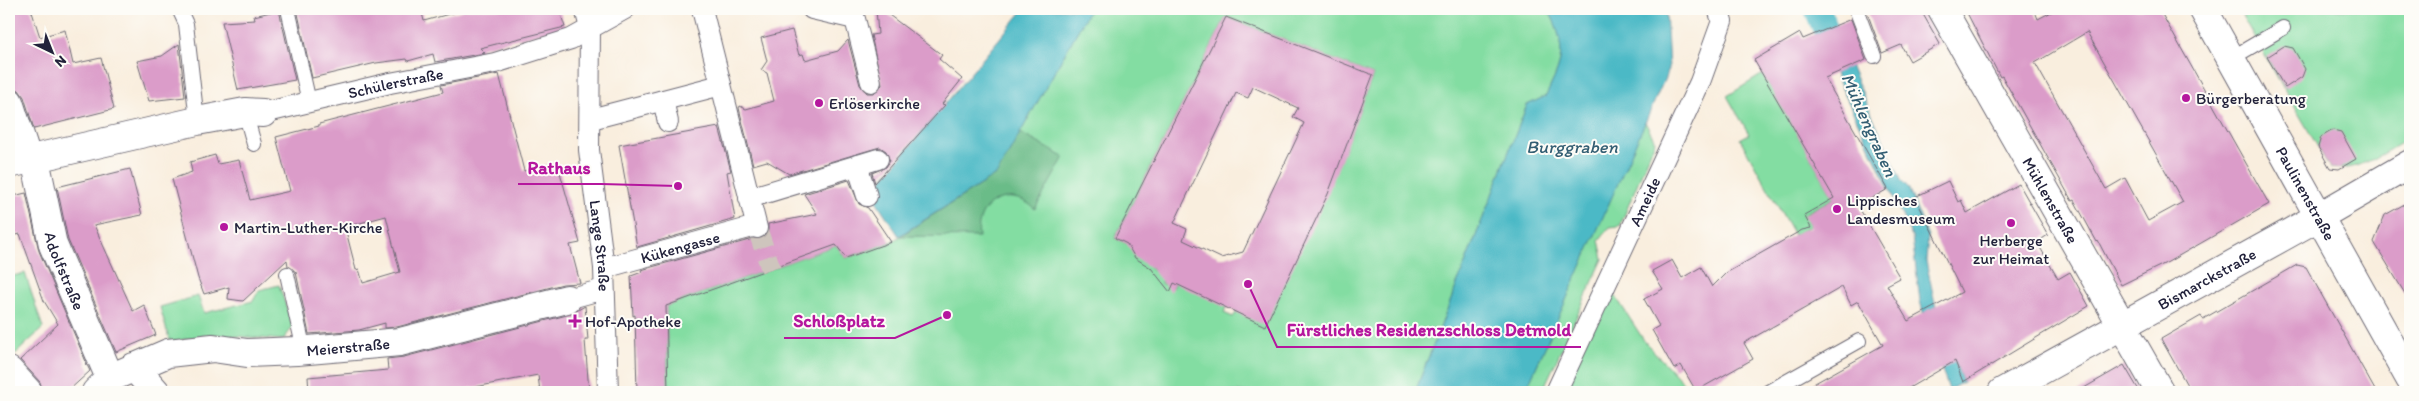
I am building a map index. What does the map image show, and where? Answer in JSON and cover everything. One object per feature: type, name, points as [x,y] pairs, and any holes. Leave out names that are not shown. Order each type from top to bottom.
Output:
[{"type":"street","name":"Lange Straße","points":[[585,9],[590,28],[591,119],[589,150],[604,268],[608,392]]},
{"type":"street","name":"Schülerstraße","points":[[24,161],[197,121],[254,113],[495,63],[571,39],[625,9]]},
{"type":"street","points":[[702,9],[749,198],[878,159]]},
{"type":"street","points":[[812,9],[855,20],[871,82]]},
{"type":"street","name":"Ameide","points":[[1556,392],[1700,82],[1722,21],[1718,9]]},
{"type":"street","name":"Mühlenstraße","points":[[1942,9],[2160,392]]},
{"type":"street","name":"Paulinenstraße","points":[[2211,12],[2230,59],[2410,378]]},
{"type":"street","points":[[591,119],[721,85]]},
{"type":"street","points":[[662,100],[668,122]]},
{"type":"street","name":"Adolfstraße","points":[[9,102],[24,161],[53,245],[113,379],[156,392]]},
{"type":"street","name":"Bismarckstraße","points":[[2002,392],[2410,164]]},
{"type":"street","points":[[857,165],[867,196]]},
{"type":"street","name":"Kükengasse","points":[[604,268],[756,227],[749,198]]},
{"type":"street","name":"Meierstraße","points":[[113,379],[168,353],[213,348],[247,353],[297,351],[400,342],[604,289]]},
{"type":"street","points":[[9,371],[28,392]]},
{"type":"lane","points":[[179,9],[186,24],[197,121]]},
{"type":"lane","points":[[288,9],[309,102]]},
{"type":"lane","points":[[1856,9],[1874,56]]},
{"type":"lane","points":[[2230,59],[2283,28]]},
{"type":"lane","points":[[254,113],[254,144]]},
{"type":"lane","points":[[287,274],[301,337],[297,351]]},
{"type":"lane","points":[[1768,392],[1859,341]]},
{"type":"green space","points":[[1090,9],[1546,9],[1554,21],[1560,39],[1561,56],[1554,78],[1546,96],[1527,105],[1415,392],[668,392],[666,306],[836,245],[846,258],[891,242],[997,174]],"holes":[[[1226,17],[1373,75],[1327,194],[1233,317],[1224,313],[1226,307],[1175,281],[1172,288],[1161,283],[1163,276],[1154,272],[1132,246],[1115,238]]]},
{"type":"green space","points":[[2238,9],[2410,9],[2410,138],[2382,155],[2362,164],[2341,169],[2330,168]]},
{"type":"green space","points":[[1763,74],[1834,198],[1804,214],[1810,226],[1794,235],[1740,139],[1749,134],[1727,96]]},
{"type":"green space","points":[[1645,122],[1655,141],[1620,226],[1610,227],[1599,240],[1603,259],[1542,392],[1525,392]]},
{"type":"green space","points":[[1020,133],[1064,157],[1035,209],[1015,198],[1005,198],[988,206],[982,214],[979,225],[979,237],[900,236],[997,174]]},
{"type":"green space","points":[[25,273],[43,328],[11,358],[9,355],[9,277]]},
{"type":"green space","points":[[1607,283],[1645,342],[1692,392],[1555,392]]},
{"type":"green space","points":[[279,285],[293,327],[283,340],[211,334],[170,342],[160,307],[198,296],[204,313],[253,301],[259,290]]},
{"type":"water","points":[[1024,9],[1090,9],[997,174],[899,236],[871,193]]},
{"type":"water","name":"Burggraben","points":[[1546,9],[1666,9],[1669,69],[1525,392],[1415,392],[1527,105],[1546,96],[1557,71],[1561,56],[1560,39],[1554,21]]},
{"type":"water","points":[[1830,20],[1901,180],[1908,187],[1928,237],[1926,261],[1936,308],[1963,382],[1949,390],[1920,301],[1912,237],[1813,27]]},
{"type":"building","points":[[9,9],[31,9],[40,37],[65,30],[73,64],[101,58],[114,109],[34,129],[24,97],[19,90],[9,87]]},
{"type":"building","points":[[297,9],[421,9],[424,21],[467,9],[559,9],[565,27],[480,48],[485,53],[435,62],[433,54],[408,61],[407,59],[376,63],[312,78]]},
{"type":"building","points":[[876,9],[881,9],[942,55],[939,59],[962,79],[942,104],[945,105],[875,183],[872,173],[886,167],[890,161],[886,151],[880,147],[789,174],[767,161],[753,165],[739,108],[740,106],[746,109],[774,101],[767,73],[761,70],[767,61],[761,38],[792,30],[799,55],[803,54],[805,60],[838,51],[848,40],[860,85],[867,93],[874,93],[882,85],[871,35],[878,34]]},
{"type":"building","points":[[1875,9],[1920,9],[1940,44],[1910,61],[1901,45],[1882,53],[1867,12]]},
{"type":"building","points":[[1965,9],[2034,9],[2038,19],[2057,9],[2159,9],[2269,204],[2168,262],[2121,285],[2098,241],[2074,200],[2072,201],[2002,76],[2000,77]],"holes":[[[2087,32],[2183,202],[2148,221],[2125,178],[2106,189],[2035,63]]]},
{"type":"building","points":[[279,10],[295,80],[238,90],[222,22],[255,20],[254,16]]},
{"type":"building","points":[[1226,17],[1373,75],[1328,194],[1265,326],[1174,283],[1170,292],[1151,268],[1135,258],[1127,244],[1115,238]],"holes":[[[1253,87],[1298,108],[1293,117],[1304,123],[1243,252],[1221,258],[1183,240],[1187,229],[1174,223],[1236,93],[1248,98]]]},
{"type":"building","points":[[1851,19],[1866,60],[1825,78],[1888,189],[1858,206],[1900,278],[1887,285],[1908,321],[1962,292],[1915,197],[1948,181],[1958,202],[1961,200],[1967,213],[2019,184],[2048,235],[2037,242],[2058,279],[2070,272],[2089,306],[1963,382],[1955,361],[1902,392],[1799,392],[1883,345],[1858,301],[1851,305],[1842,287],[1744,343],[1753,359],[1696,391],[1681,365],[1674,369],[1652,330],[1659,326],[1644,299],[1663,289],[1652,271],[1672,260],[1682,278],[1701,267],[1712,287],[1726,273],[1802,230],[1811,228],[1804,215],[1834,198],[1754,60],[1800,33],[1803,39]]},
{"type":"building","points":[[179,44],[185,97],[149,101],[137,61],[162,56]]},
{"type":"building","points":[[2284,46],[2293,48],[2305,69],[2302,77],[2285,88],[2267,57]]},
{"type":"building","points":[[499,74],[524,171],[557,162],[580,243],[570,245],[580,283],[563,284],[397,327],[385,328],[385,323],[359,330],[309,334],[296,272],[288,266],[287,260],[243,301],[228,299],[229,287],[204,294],[172,179],[192,172],[190,162],[215,155],[218,164],[239,160],[250,200],[290,191],[276,137],[443,92],[441,85]],"holes":[[[386,216],[400,272],[363,283],[359,269],[356,270],[345,227]]]},
{"type":"building","points":[[719,127],[731,171],[727,172],[735,219],[637,247],[619,145]]},
{"type":"building","points":[[2333,130],[2341,132],[2356,159],[2339,169],[2330,168],[2318,147],[2321,137]]},
{"type":"building","points":[[130,169],[142,215],[94,225],[133,311],[144,305],[156,335],[116,352],[68,240],[57,187]]},
{"type":"building","points":[[849,180],[859,204],[868,208],[891,242],[846,258],[836,245],[666,306],[668,392],[637,392],[635,315],[633,316],[631,276],[642,272],[641,270],[753,239],[760,239],[768,232],[768,224],[817,214],[804,194]]},
{"type":"building","points":[[26,193],[39,251],[87,364],[85,365],[87,365],[90,371],[67,392],[43,392],[40,382],[20,360],[58,324],[44,301],[20,234],[9,237],[9,197]]},
{"type":"building","points":[[2410,201],[2410,302],[2374,242],[2385,215]]},
{"type":"building","points":[[2297,265],[2306,267],[2376,392],[2191,392],[2161,339],[2201,316],[2203,319]]},
{"type":"building","points":[[585,306],[588,340],[585,340],[589,392],[540,392],[538,375],[449,392],[309,392],[308,377],[388,370],[387,359],[404,357],[571,314]]},
{"type":"building","points":[[2124,365],[2140,392],[2077,392]]},
{"type":"waterway","name":"Mühlengraben","points":[[1817,9],[1837,56]]},
{"type":"tunnel","points":[[757,228],[771,269]]},
{"type":"place","name":"Bürgerberatung","points":[[2186,98]]},
{"type":"place","name":"Erlöserkirche","points":[[819,103]]},
{"type":"place","name":"Rathaus","points":[[678,186]]},
{"type":"place","name":"Lippisches Landesmuseum","points":[[1837,209]]},
{"type":"place","name":"Herberge zur Heimat","points":[[2011,223]]},
{"type":"place","name":"Martin-Luther-Kirche","points":[[224,227]]},
{"type":"place","name":"Fürstliches Residenzschloss Detmold","points":[[1248,284]]},
{"type":"place","name":"Schloßplatz","points":[[947,315]]},
{"type":"place","name":"Hof-Apotheke","points":[[575,321]]}]
